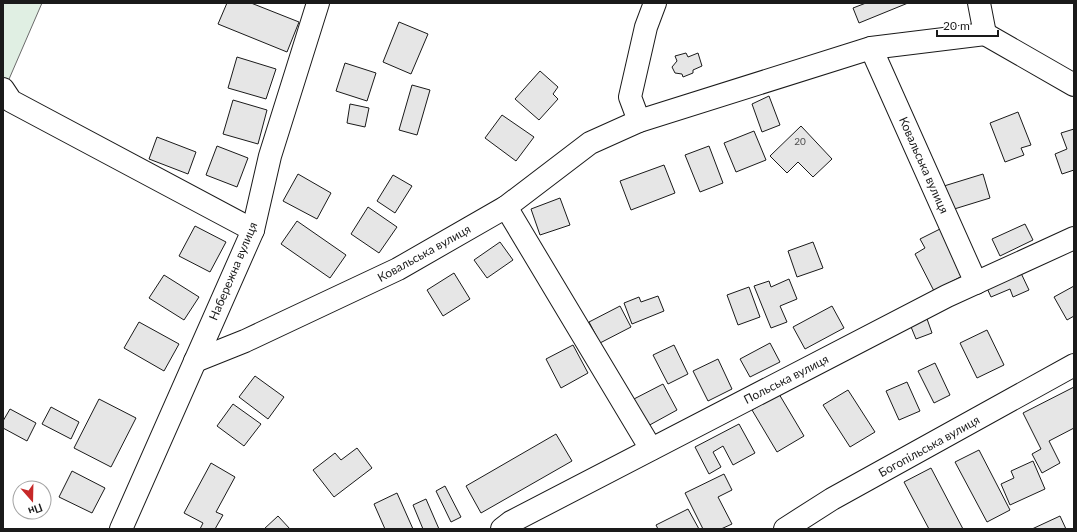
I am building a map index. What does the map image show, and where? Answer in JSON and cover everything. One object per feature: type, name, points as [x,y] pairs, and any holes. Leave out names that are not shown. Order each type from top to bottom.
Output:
[{"type":"street","name":"Набережна вулиця","points":[[120,529],[253,230],[270,156],[318,3]]},
{"type":"street","points":[[640,121],[630,98],[646,27],[655,3]]},
{"type":"street","points":[[979,3],[985,34],[1074,85]]},
{"type":"street","name":"Ковальська вулиця","points":[[195,361],[245,341],[398,269],[506,207],[590,143],[640,121],[871,48],[985,34]]},
{"type":"street","name":"Ковальська вулиця","points":[[871,48],[976,283]]},
{"type":"street","points":[[3,89],[12,101],[253,230]]},
{"type":"street","points":[[506,207],[651,449]]},
{"type":"street","name":"Польська вулиця","points":[[502,529],[511,522],[947,296],[1074,238]]},
{"type":"street","name":"Богопільська вулиця","points":[[785,529],[832,499],[1074,365]]},
{"type":"green space","points":[[3,3],[42,3],[3,93]]},
{"type":"building","points":[[227,3],[251,3],[299,22],[287,52],[218,24]]},
{"type":"building","points":[[866,3],[908,3],[859,23],[853,8]]},
{"type":"building","points":[[399,22],[428,34],[411,74],[383,62]]},
{"type":"building","points":[[686,53],[688,57],[698,53],[702,66],[693,70],[693,73],[683,77],[682,74],[675,73],[672,67],[677,61],[675,56]]},
{"type":"building","points":[[237,57],[276,69],[266,99],[228,88]]},
{"type":"building","points":[[345,63],[376,73],[367,101],[336,91]]},
{"type":"building","points":[[540,71],[558,87],[553,94],[558,99],[539,120],[515,99]]},
{"type":"building","points":[[412,85],[430,90],[417,135],[399,130]]},
{"type":"building","points":[[769,96],[780,125],[762,132],[752,104]]},
{"type":"building","points":[[233,100],[267,110],[258,144],[223,134]]},
{"type":"building","points":[[350,104],[369,108],[365,127],[347,123]]},
{"type":"building","points":[[1018,112],[1031,145],[1021,148],[1024,155],[1005,162],[990,123]]},
{"type":"building","points":[[502,115],[534,137],[516,161],[485,138]]},
{"type":"building","points":[[801,126],[832,159],[813,177],[798,162],[787,173],[770,156]]},
{"type":"building","points":[[1074,129],[1074,170],[1062,174],[1055,154],[1067,149],[1061,133]]},
{"type":"building","points":[[754,131],[766,160],[736,172],[724,143]]},
{"type":"building","points":[[157,137],[196,152],[188,174],[149,159]]},
{"type":"building","points":[[217,146],[248,158],[237,187],[206,175]]},
{"type":"building","points":[[709,146],[723,183],[700,192],[685,155]]},
{"type":"building","points":[[664,165],[675,193],[631,210],[620,181]]},
{"type":"building","points":[[298,174],[331,193],[317,219],[283,201]]},
{"type":"building","points":[[983,174],[990,198],[951,210],[944,186]]},
{"type":"building","points":[[393,175],[412,186],[395,213],[377,201]]},
{"type":"building","points":[[560,198],[570,225],[540,235],[531,209]]},
{"type":"building","points":[[368,207],[397,227],[379,253],[351,234]]},
{"type":"building","points":[[297,221],[346,255],[330,278],[281,244]]},
{"type":"building","points":[[1025,224],[1033,240],[1000,256],[992,239]]},
{"type":"building","points":[[195,226],[226,242],[210,272],[179,256]]},
{"type":"building","points":[[940,229],[964,275],[934,291],[915,254],[925,248],[920,239]]},
{"type":"building","points":[[500,242],[513,260],[487,278],[474,260]]},
{"type":"building","points":[[813,242],[823,268],[797,277],[788,251]]},
{"type":"building","points":[[1020,271],[1029,290],[1013,297],[1010,289],[991,297],[986,286]]},
{"type":"building","points":[[454,273],[470,299],[443,316],[427,290]]},
{"type":"building","points":[[164,275],[199,297],[184,320],[149,298]]},
{"type":"building","points":[[789,279],[797,299],[780,306],[787,322],[771,328],[754,286],[769,281],[771,287]]},
{"type":"building","points":[[1074,286],[1074,316],[1067,320],[1054,297]]},
{"type":"building","points":[[749,287],[760,317],[738,325],[727,295]]},
{"type":"building","points":[[658,296],[664,311],[632,324],[624,303],[639,297],[641,302]]},
{"type":"building","points":[[620,306],[631,327],[600,343],[589,322]]},
{"type":"building","points":[[832,306],[844,328],[805,349],[793,327]]},
{"type":"building","points":[[926,316],[932,333],[916,339],[909,322]]},
{"type":"building","points":[[139,322],[179,344],[164,371],[124,348]]},
{"type":"building","points":[[987,330],[1004,365],[977,378],[960,343]]},
{"type":"building","points":[[770,343],[780,362],[750,377],[740,359]]},
{"type":"building","points":[[573,345],[588,373],[561,388],[546,359]]},
{"type":"building","points":[[674,345],[688,374],[668,384],[653,355]]},
{"type":"building","points":[[718,359],[732,389],[708,401],[693,371]]},
{"type":"building","points":[[935,363],[950,395],[934,403],[918,371]]},
{"type":"building","points":[[255,376],[284,397],[268,419],[239,397]]},
{"type":"building","points":[[907,382],[920,411],[899,420],[886,391]]},
{"type":"building","points":[[663,384],[677,410],[646,427],[632,400]]},
{"type":"building","points":[[1074,387],[1074,428],[1049,441],[1060,463],[1042,473],[1032,454],[1041,449],[1023,413]]},
{"type":"building","points":[[848,390],[875,432],[850,447],[823,405]]},
{"type":"building","points":[[779,394],[804,436],[777,452],[752,410]]},
{"type":"building","points":[[99,399],[136,418],[111,467],[74,448]]},
{"type":"building","points":[[233,404],[261,424],[244,446],[217,426]]},
{"type":"building","points":[[51,407],[79,422],[71,439],[42,424]]},
{"type":"building","points":[[10,409],[36,423],[27,441],[3,428],[3,421]]},
{"type":"building","points":[[739,424],[755,453],[733,465],[723,446],[713,452],[721,467],[709,474],[695,447]]},
{"type":"building","points":[[556,434],[572,461],[481,513],[466,486]]},
{"type":"building","points":[[357,448],[372,468],[334,497],[313,470],[335,453],[341,460]]},
{"type":"building","points":[[979,450],[1010,510],[987,522],[955,462]]},
{"type":"building","points":[[1033,461],[1045,489],[1010,505],[1001,484],[1014,478],[1011,471]]},
{"type":"building","points":[[211,463],[235,477],[216,512],[223,515],[215,529],[200,529],[203,523],[184,513]]},
{"type":"building","points":[[931,468],[963,529],[929,529],[904,482]]},
{"type":"building","points":[[72,471],[105,488],[92,513],[59,497]]},
{"type":"building","points":[[724,474],[732,490],[718,497],[732,524],[721,529],[703,529],[685,493]]},
{"type":"building","points":[[445,486],[461,517],[451,522],[436,491]]},
{"type":"building","points":[[397,493],[413,529],[385,529],[374,504]]},
{"type":"building","points":[[426,499],[439,529],[423,529],[413,505]]},
{"type":"building","points":[[688,509],[699,529],[658,529],[656,525]]},
{"type":"building","points":[[278,516],[290,529],[264,529]]},
{"type":"building","points":[[1060,516],[1066,529],[1032,529]]}]
